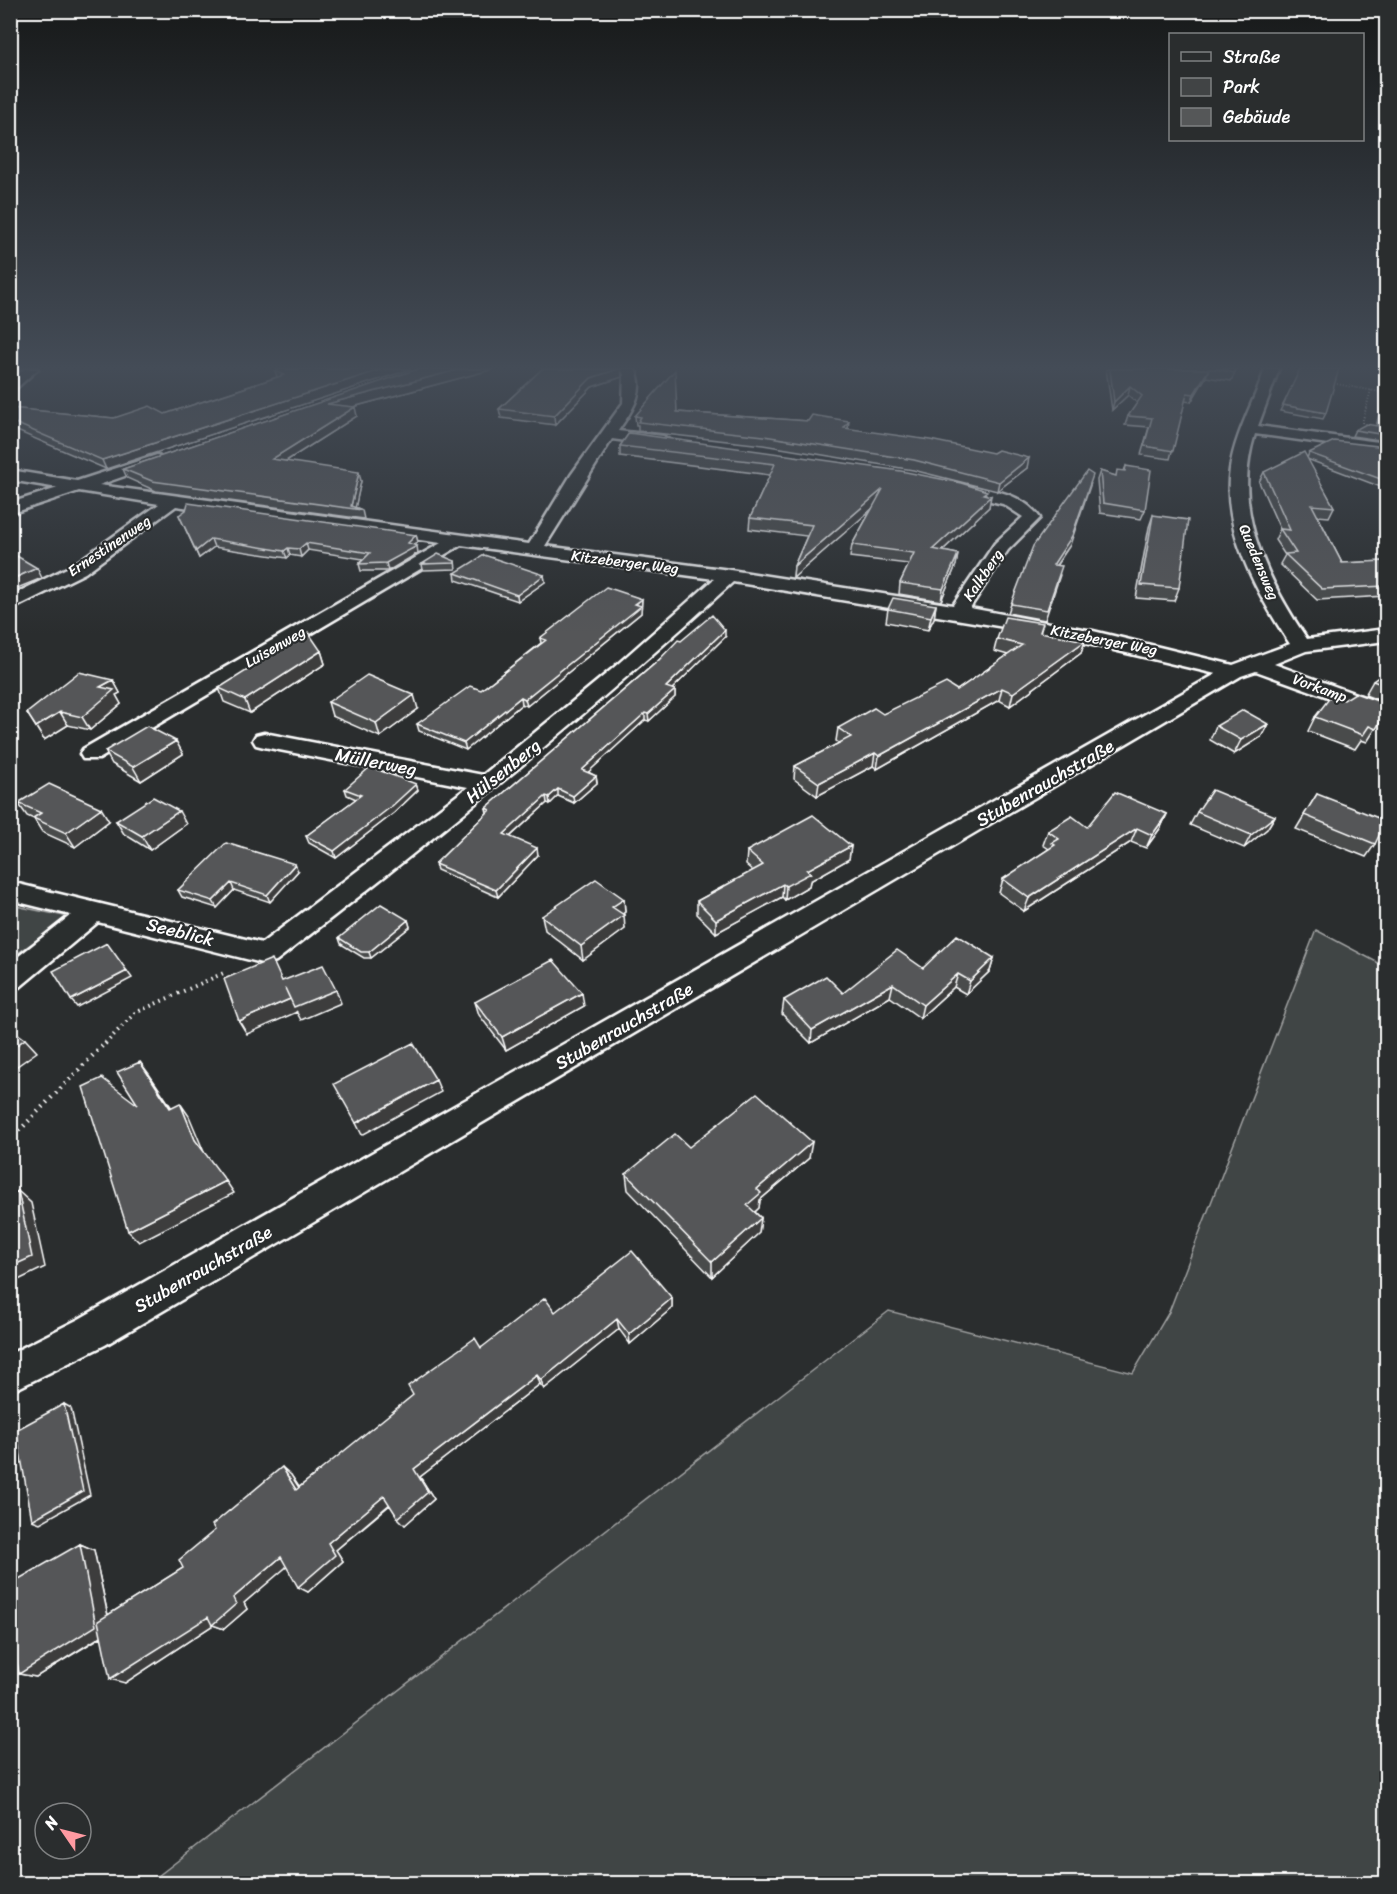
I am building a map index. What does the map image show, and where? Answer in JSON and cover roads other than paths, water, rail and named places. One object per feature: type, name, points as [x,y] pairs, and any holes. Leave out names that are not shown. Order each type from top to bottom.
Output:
[{"type":"street","points":[[10,509],[167,457]]},
{"type":"street","points":[[533,551],[591,457]]},
{"type":"street","name":"Quedensweg","points":[[1242,457],[1236,485],[1246,539],[1285,623],[1302,646]]},
{"type":"street","name":"Kitzeberger Weg","points":[[10,475],[173,501],[533,551],[730,575],[958,612],[1152,648],[1244,668]]},
{"type":"street","name":"Kalkberg","points":[[945,485],[1012,502],[1028,510],[1032,518],[1000,547],[958,612]]},
{"type":"street","name":"Ernestinenweg","points":[[10,604],[79,569],[173,501]]},
{"type":"street","name":"Luisenweg","points":[[91,754],[458,540]]},
{"type":"street","name":"Hülsenberg","points":[[266,954],[407,849],[627,670],[730,575]]},
{"type":"street","name":"Stubenrauchstraße","points":[[10,1374],[103,1326],[1244,668],[1302,646],[1386,635]]},
{"type":"street","name":"Vorkamp","points":[[1244,668],[1386,712]]},
{"type":"street","name":"Müllerweg","points":[[264,740],[488,783]]},
{"type":"street","name":"Seeblick","points":[[10,891],[266,954]]},
{"type":"street","points":[[10,979],[94,911]]}]
